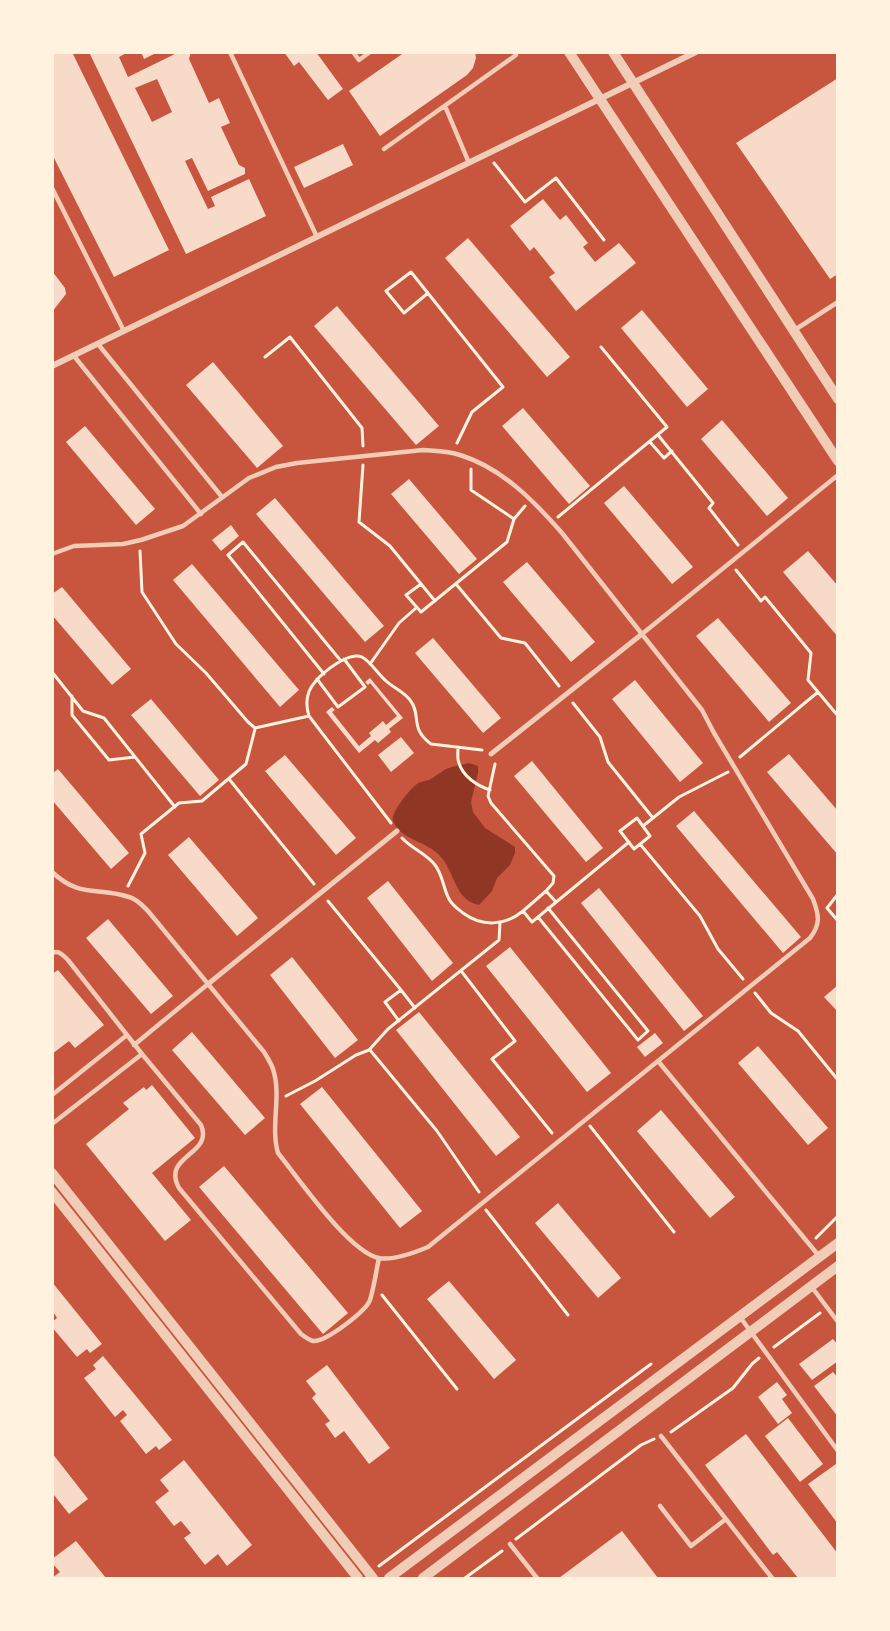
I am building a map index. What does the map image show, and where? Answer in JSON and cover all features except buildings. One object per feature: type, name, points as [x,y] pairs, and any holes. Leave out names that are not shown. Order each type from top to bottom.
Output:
[{"type":"street","points":[[569,52],[837,461]]},
{"type":"street","points":[[613,52],[837,399]]},
{"type":"street","points":[[52,366],[696,52]]},
{"type":"street","points":[[491,754],[642,634]]},
{"type":"street","points":[[208,984],[397,831]]},
{"type":"street","points":[[52,1173],[371,1576]]},
{"type":"street","points":[[52,1192],[358,1578]]},
{"type":"street","points":[[389,1578],[837,1243]]},
{"type":"street","points":[[423,1578],[837,1266]]},
{"type":"lane","points":[[230,52],[317,237]]},
{"type":"lane","points":[[353,52],[359,60],[370,52]]},
{"type":"lane","points":[[384,149],[516,55],[515,52]]},
{"type":"lane","points":[[445,106],[469,163]]},
{"type":"lane","points":[[52,188],[124,331]]},
{"type":"lane","points":[[794,331],[837,302]]},
{"type":"lane","points":[[98,344],[222,497]]},
{"type":"lane","points":[[74,356],[201,514]]},
{"type":"lane","points":[[52,554],[74,546],[123,544],[183,526],[249,478],[276,467],[423,450],[460,454],[498,473],[531,500],[552,522],[702,710],[813,899],[818,920],[816,930],[810,938],[429,1247],[411,1254],[379,1258],[361,1249],[344,1236],[278,1153],[275,1142],[277,1101],[273,1066],[148,911],[131,897],[83,890],[70,885],[52,872]]},
{"type":"lane","points":[[642,634],[837,475]]},
{"type":"lane","points":[[52,953],[62,953],[141,1054],[201,1125],[204,1132],[201,1144],[179,1164],[175,1171],[175,1180],[179,1188],[301,1334],[307,1339],[322,1340],[365,1308],[370,1301],[379,1258]]},
{"type":"lane","points":[[134,1045],[208,984]]},
{"type":"lane","points":[[52,1095],[127,1035]]},
{"type":"lane","points":[[52,1124],[141,1054]]},
{"type":"lane","points":[[658,1061],[819,1256]]},
{"type":"lane","points":[[811,1286],[837,1322]]},
{"type":"lane","points":[[739,1317],[837,1451]]},
{"type":"lane","points":[[661,1436],[772,1578]]},
{"type":"lane","points":[[660,1506],[691,1545],[726,1519]]},
{"type":"lane","points":[[510,1544],[537,1578]]},
{"type":"path","points":[[488,154],[525,202],[556,178],[604,240]]},
{"type":"path","points":[[428,293],[404,313],[386,291],[411,272],[428,293],[503,387],[472,412],[452,453]]},
{"type":"path","points":[[265,357],[290,338],[362,428],[363,456],[359,522],[390,546],[435,601]]},
{"type":"path","points":[[552,522],[667,428],[601,347]]},
{"type":"path","points":[[658,435],[713,503],[709,508],[743,551]]},
{"type":"path","points":[[650,442],[664,458],[672,451]]},
{"type":"path","points":[[472,460],[471,490],[514,519]]},
{"type":"path","points":[[421,584],[406,596],[421,612],[507,542],[514,519],[531,500]]},
{"type":"path","points":[[141,540],[139,554],[142,592],[176,644],[206,673],[255,728]]},
{"type":"path","points":[[317,679],[339,707],[365,687],[243,542],[228,555],[324,674]]},
{"type":"path","points":[[730,562],[761,600],[765,597],[811,653],[808,680],[837,716]]},
{"type":"path","points":[[370,664],[399,623],[417,608]]},
{"type":"path","points":[[354,655],[362,657],[370,664],[378,674],[411,701],[417,726],[424,739],[431,744],[484,750],[491,754],[495,762],[488,796],[491,803],[554,876],[553,883],[546,891],[514,918],[500,923],[476,921],[455,907],[449,899],[433,862],[405,841],[309,716],[306,702],[317,679],[342,660],[354,655]]},
{"type":"path","points":[[52,672],[83,711],[104,718],[175,807]]},
{"type":"path","points":[[643,826],[679,797],[733,766],[818,692]]},
{"type":"path","points":[[72,696],[72,715],[109,760],[135,757]]},
{"type":"path","points":[[255,728],[309,716]]},
{"type":"path","points":[[123,896],[145,853],[141,834],[179,803],[202,801],[246,764],[255,728]]},
{"type":"path","points":[[458,747],[458,763],[466,775],[477,784],[490,790]]},
{"type":"path","points":[[637,818],[643,826],[650,836],[634,849],[620,831],[637,818]]},
{"type":"path","points":[[523,911],[532,922],[629,842]]},
{"type":"path","points":[[640,843],[700,916],[718,949],[771,1013],[798,1031],[837,1080]]},
{"type":"path","points":[[546,891],[556,903]]},
{"type":"path","points":[[826,908],[837,894]]},
{"type":"path","points":[[538,917],[638,1040],[643,1036],[648,1031],[548,908]]},
{"type":"path","points":[[277,1101],[315,1081],[356,1055],[369,1050],[388,1029],[462,972],[499,940],[500,923]]},
{"type":"path","points":[[462,972],[515,1041],[492,1059],[559,1141]]},
{"type":"path","points":[[399,1021],[385,1002],[401,990],[415,1008]]},
{"type":"path","points":[[369,1050],[437,1131],[483,1202],[568,1315]]},
{"type":"path","points":[[585,1120],[674,1232]]},
{"type":"path","points":[[810,1245],[837,1216]]},
{"type":"path","points":[[373,1284],[457,1389]]},
{"type":"path","points":[[371,1576],[654,1362]]},
{"type":"shaded area","points":[[469,763],[478,766],[471,802],[473,812],[485,828],[515,847],[510,865],[497,878],[492,891],[479,905],[464,897],[445,862],[435,851],[401,832],[393,821],[398,807],[417,784],[431,779],[446,769]]}]
